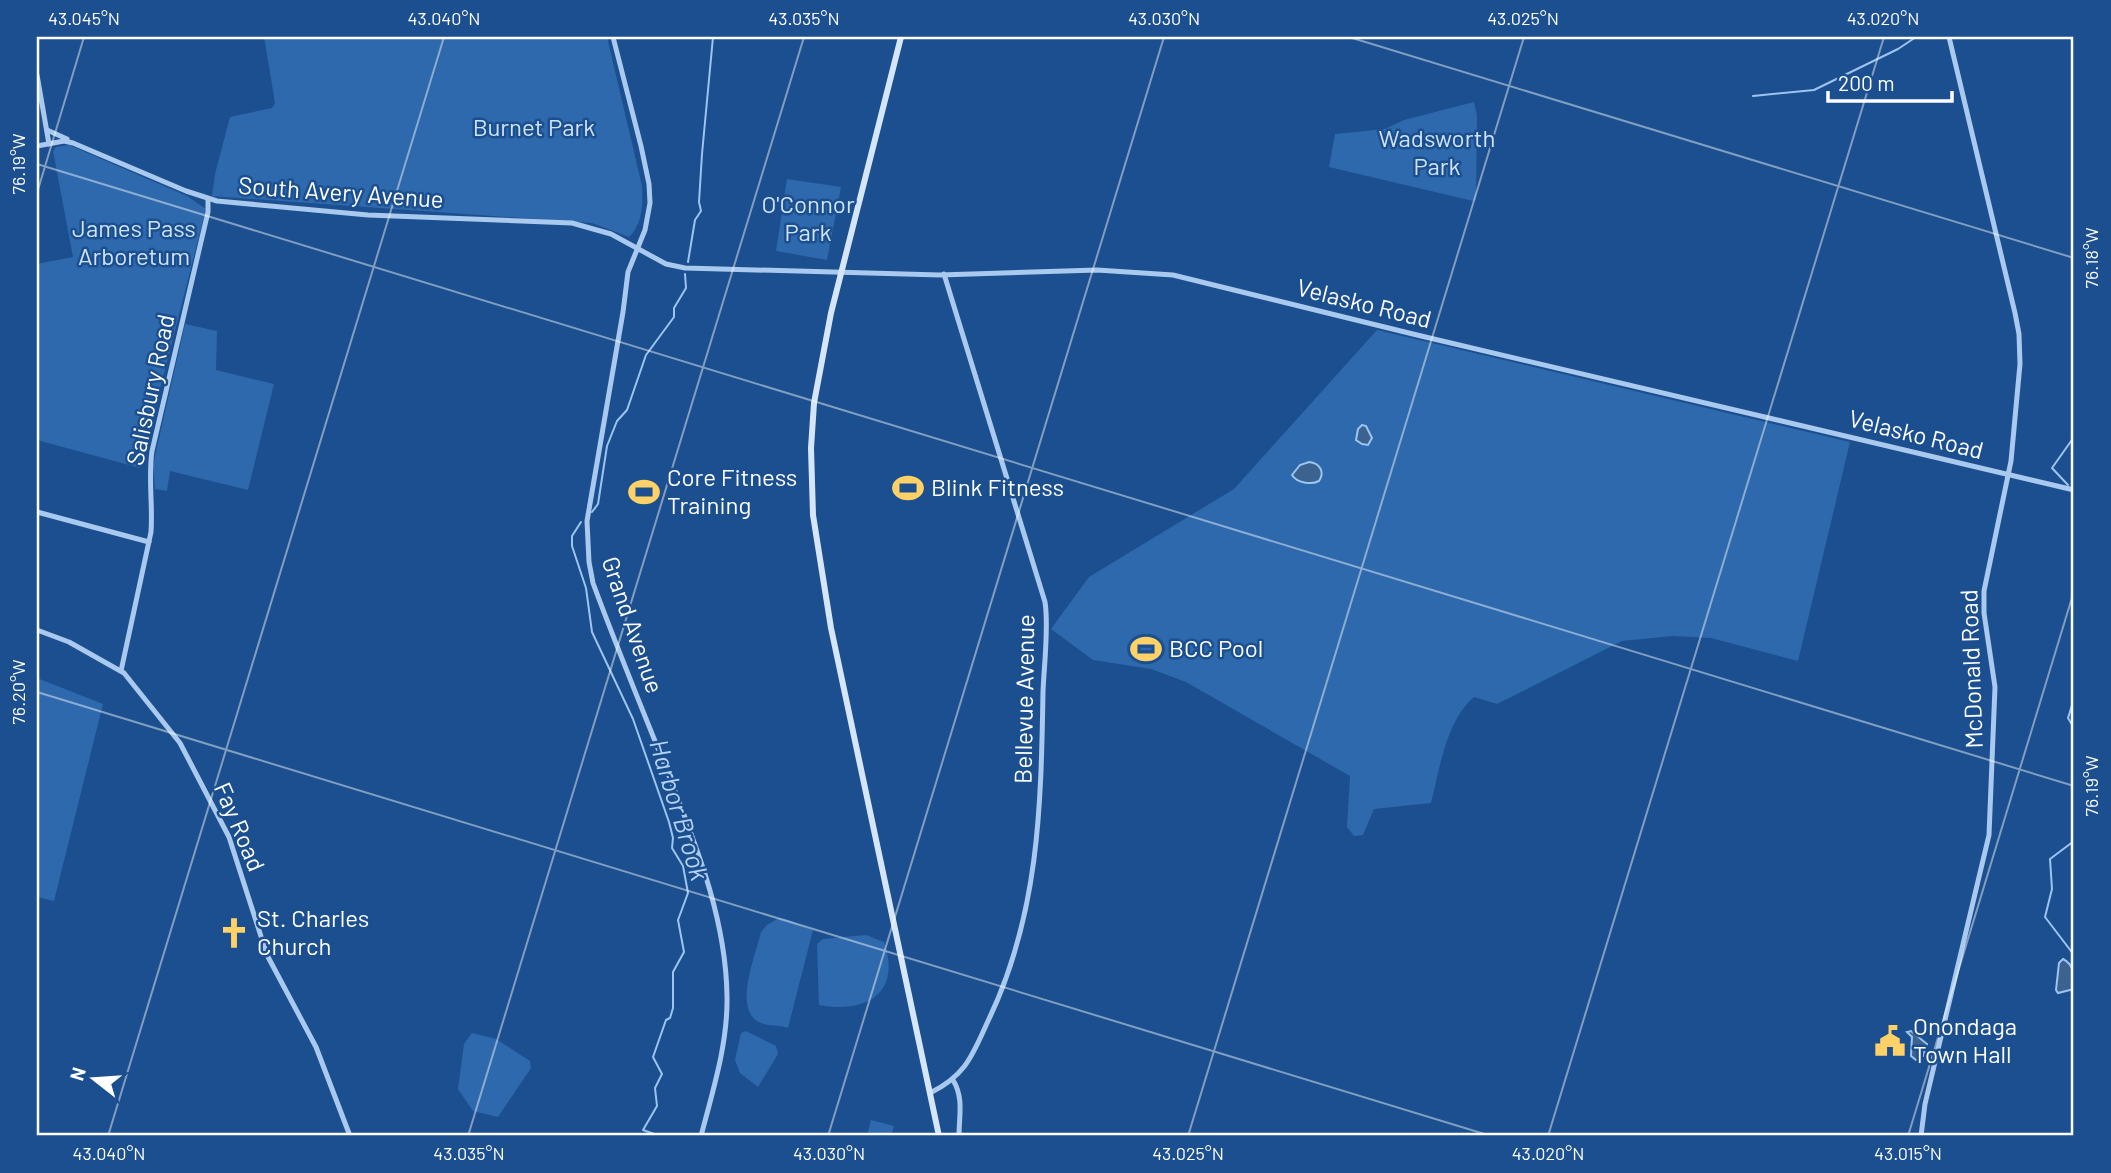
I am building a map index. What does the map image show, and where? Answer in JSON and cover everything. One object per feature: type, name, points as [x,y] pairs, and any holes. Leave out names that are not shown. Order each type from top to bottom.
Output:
[{"type":"main road","points":[[901,37],[822,350],[814,403],[811,460],[813,514],[831,628],[939,1136]]},
{"type":"street","name":"Grand Avenue","points":[[613,37],[649,184],[648,219],[625,285],[623,312],[592,490],[587,540],[593,583],[698,851],[717,920],[726,973],[727,1017],[723,1049],[701,1136]]},
{"type":"street","name":"McDonald Road","points":[[1922,1136],[1925,1104],[1989,835],[1995,687],[1984,613],[1984,591],[2008,476],[2018,388],[2019,334],[1949,37]]},
{"type":"street","points":[[37,75],[49,144]]},
{"type":"street","points":[[47,130],[73,143]]},
{"type":"street","name":"South Avery Avenue","points":[[37,146],[64,141],[73,143],[208,200],[368,215],[572,223],[611,234],[637,248]]},
{"type":"street","name":"Salisbury Road","points":[[121,671],[153,514],[150,476],[152,452],[208,212],[208,200]]},
{"type":"street","name":"Velasko Road","points":[[637,248],[666,264],[685,268],[944,274],[1097,270],[1173,275],[2074,490]]},
{"type":"street","name":"Bellevue Avenue","points":[[930,1093],[953,1080],[973,1054],[1012,966],[1024,922],[1038,836],[1047,617],[1045,602],[944,274]]},
{"type":"street","points":[[37,513],[149,542]]},
{"type":"street","name":"Fay Road","points":[[37,630],[69,642],[121,671],[137,686],[180,743],[229,837],[267,955],[316,1047],[350,1136]]},
{"type":"street","points":[[953,1080],[961,1101],[959,1136]]},
{"type":"green space","name":"Burnet Park","points":[[264,37],[607,37],[642,186],[640,220],[634,232],[629,237],[592,223],[212,196],[230,117],[272,108],[275,103]]},
{"type":"green space","name":"Wadsworth Park","points":[[1474,102],[1477,115],[1476,199],[1473,201],[1329,167],[1335,134],[1385,129],[1404,120]]},
{"type":"green space","name":"James Pass Arboretum","points":[[69,145],[187,196],[206,209],[140,468],[37,440],[37,264],[73,257],[53,151],[56,147]]},
{"type":"green space","name":"O'Connor Park","points":[[787,179],[841,187],[827,260],[776,251]]},
{"type":"green space","points":[[185,324],[217,331],[216,370],[274,384],[248,490],[170,471],[167,491],[155,489],[153,465]]},
{"type":"green space","points":[[1377,330],[1850,442],[1798,661],[1711,638],[1673,636],[1622,641],[1497,704],[1474,697],[1464,707],[1450,732],[1431,803],[1374,809],[1363,835],[1354,836],[1347,827],[1350,776],[1186,682],[1151,669],[1093,660],[1051,629],[1089,577],[1234,489]]},
{"type":"green space","points":[[37,678],[103,704],[54,901],[37,897]]},
{"type":"green space","points":[[779,918],[813,930],[788,1028],[757,1021],[750,1014],[747,1004],[748,979],[761,932]]},
{"type":"green space","points":[[866,935],[884,942],[888,975],[884,987],[876,996],[852,1006],[819,1005],[817,944],[823,939]]},
{"type":"green space","points":[[746,1031],[776,1046],[778,1054],[758,1087],[740,1073],[735,1060],[741,1033]]},
{"type":"green space","points":[[472,1033],[496,1039],[530,1061],[531,1068],[498,1117],[473,1111],[458,1089],[464,1044]]},
{"type":"green space","points":[[871,1120],[894,1126],[891,1136],[867,1136]]},
{"type":"shaded area","points":[[1362,425],[1366,426],[1372,438],[1368,445],[1356,440],[1358,429]]},
{"type":"shaded area","points":[[1309,462],[1320,468],[1322,474],[1319,481],[1312,483],[1294,478],[1292,475],[1300,465]]},
{"type":"shaded area","points":[[2063,959],[2072,968],[2074,989],[2058,993],[2059,963]]},
{"type":"shaded area","points":[[1911,1031],[1927,1044],[1923,1056],[1916,1060],[1911,1056],[1912,1037],[1907,1032]]},
{"type":"waterway","name":"Harbor Brook","points":[[688,262],[695,220],[701,211],[699,202],[702,154],[713,37]]},
{"type":"waterway","points":[[1753,96],[1814,90],[1898,49],[1916,37]]},
{"type":"waterway","name":"Harbor Brook","points":[[592,512],[598,504],[607,446],[617,421],[627,410],[646,355],[674,317],[674,308],[686,288],[685,274]]},
{"type":"waterway","points":[[2068,485],[2052,468],[2074,437]]},
{"type":"waterway","name":"Harbor Brook","points":[[581,522],[572,536],[572,546],[586,588],[592,632],[633,719],[669,822],[673,838],[672,848],[683,866],[688,893],[678,920],[684,952],[673,972],[673,1008],[653,1057],[662,1074],[655,1088],[657,1106],[643,1130],[660,1136]]},
{"type":"waterway","points":[[2074,699],[2068,718],[2074,728]]},
{"type":"waterway","points":[[2074,841],[2050,859],[2052,889],[2045,917],[2074,955]]},
{"type":"place","name":"Blink Fitness","points":[[908,488]]},
{"type":"place","name":"Core Fitness Training","points":[[644,492]]},
{"type":"place","name":"BCC Pool","points":[[1146,649]]},
{"type":"place","name":"St. Charles Church","points":[[234,933]]},
{"type":"place","name":"Onondaga Town Hall","points":[[1890,1041]]}]
